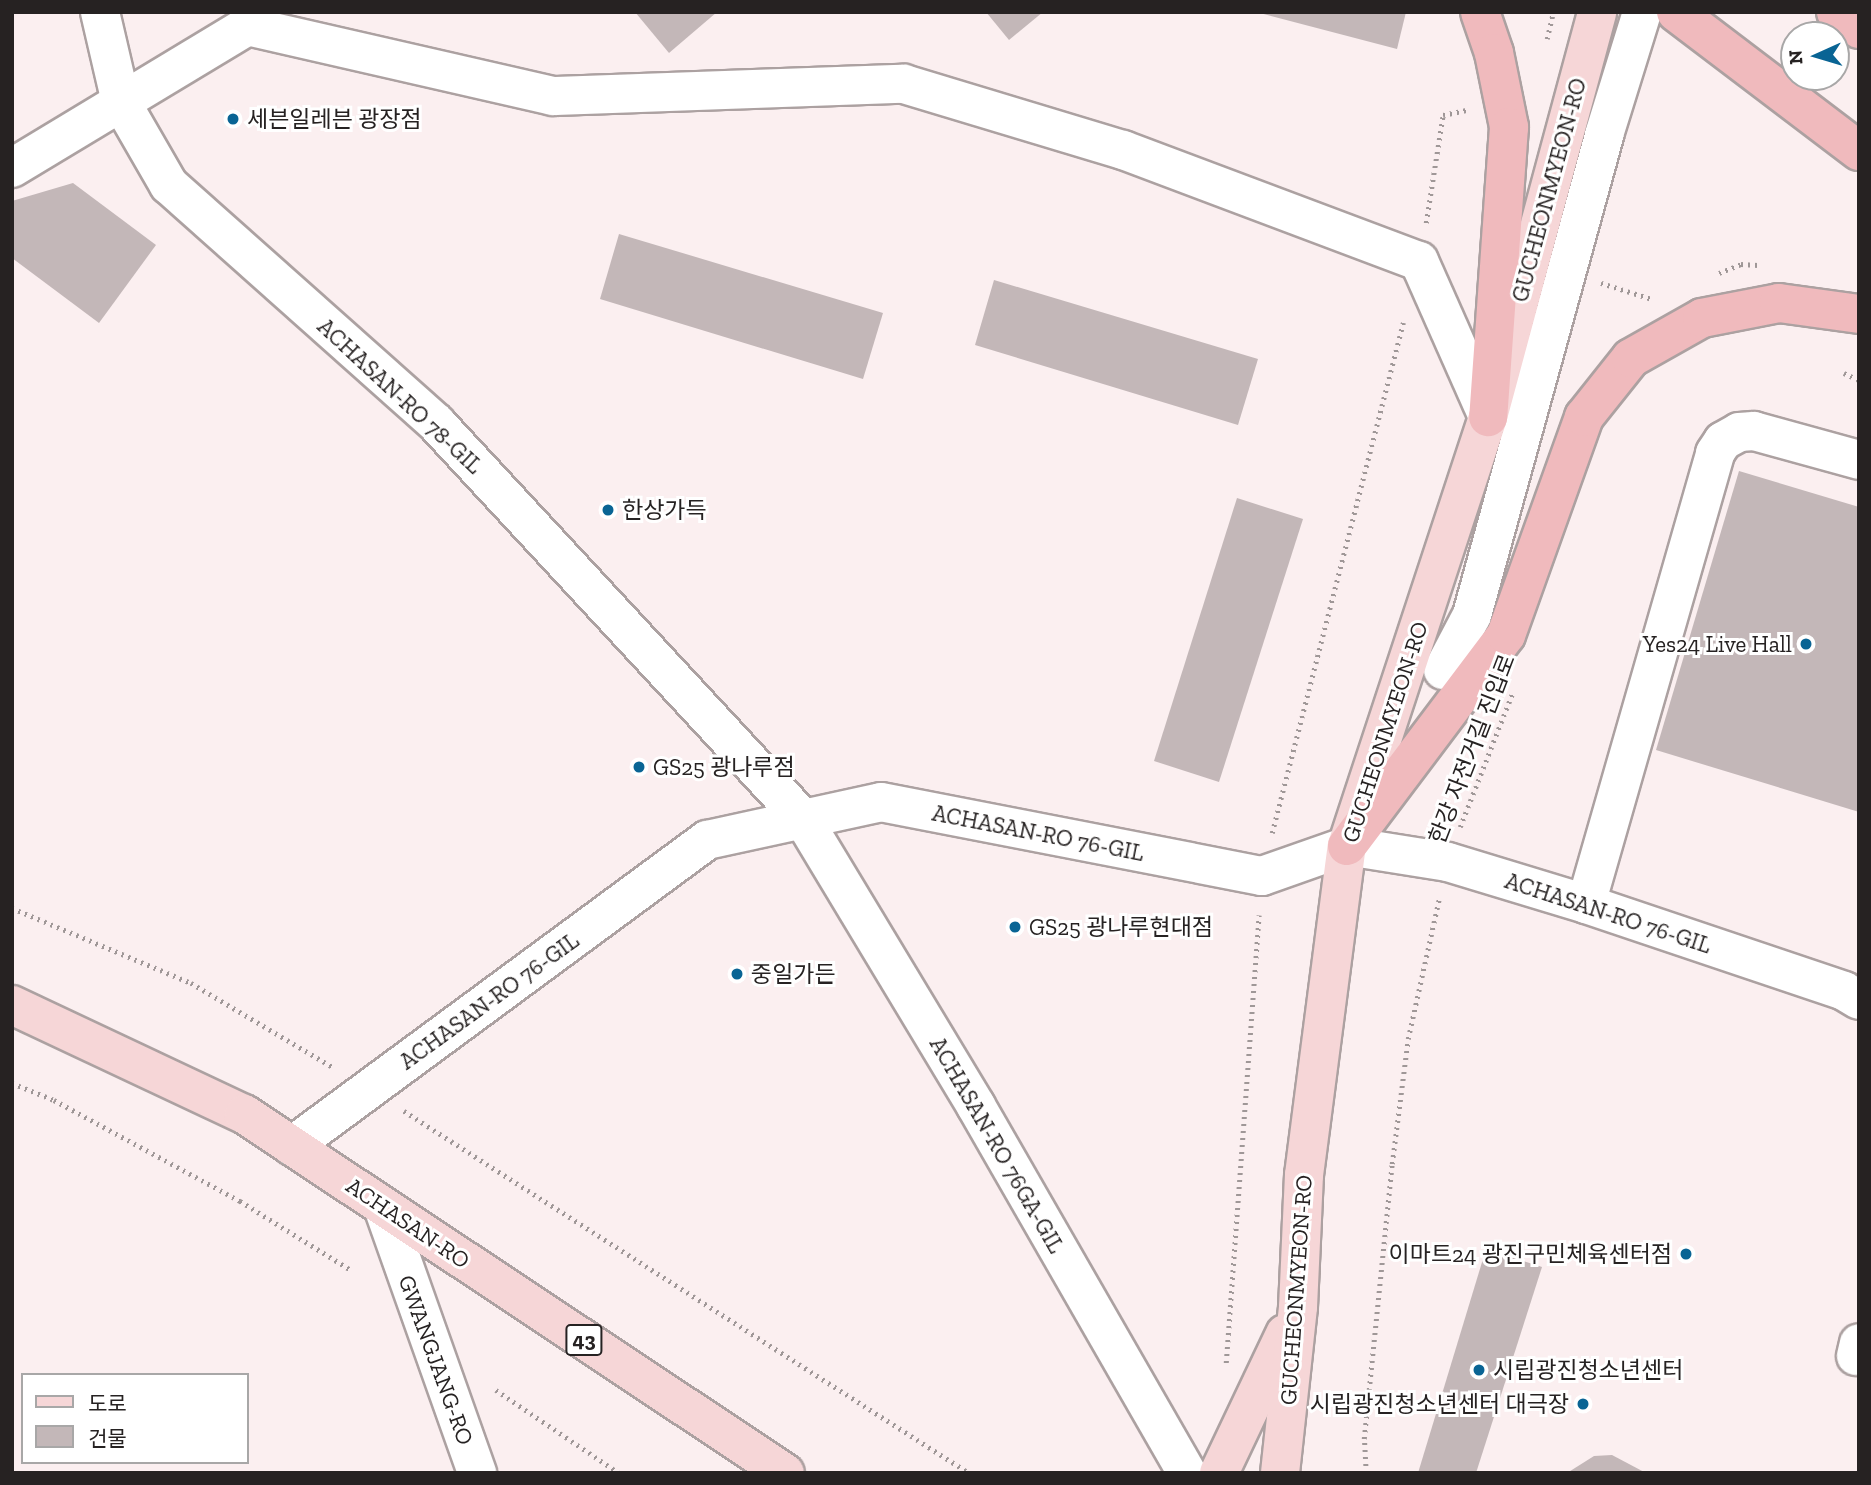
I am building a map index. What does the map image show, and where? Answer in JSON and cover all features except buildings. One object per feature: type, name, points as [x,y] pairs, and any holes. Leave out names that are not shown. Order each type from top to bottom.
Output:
[{"type":"highway","points":[[1480,12],[1494,53],[1508,127],[1488,417]]},
{"type":"highway","points":[[1676,12],[1859,151]]},
{"type":"highway","points":[[1836,12],[1859,29]]},
{"type":"highway","points":[[1347,846],[1506,635],[1584,417],[1631,358],[1702,318],[1779,303],[1859,314]]},
{"type":"main road","name":"GUCHEONMYEON-RO","points":[[1280,1473],[1298,1307],[1304,1175],[1347,846],[1488,417],[1597,12]]},
{"type":"main road","name":"ACHASAN-RO","points":[[12,1005],[244,1114],[785,1473]]},
{"type":"main road","points":[[1219,1473],[1298,1307]]},
{"type":"main road","points":[[1296,1473],[1298,1307]]},
{"type":"street","name":"ACHASAN-RO 78-GIL","points":[[100,12],[121,102],[169,185],[436,423],[803,819]]},
{"type":"street","points":[[1443,670],[1472,615],[1566,271],[1642,12]]},
{"type":"street","points":[[12,168],[247,26],[553,96],[904,84],[1124,150],[1419,261],[1488,417]]},
{"type":"street","points":[[1586,904],[1716,453],[1723,441],[1739,432],[1754,430],[1859,460]]},
{"type":"street","name":"ACHASAN-RO 76-GIL","points":[[292,1146],[707,840],[881,802],[1262,876],[1347,846],[1448,862],[1586,904],[1844,991],[1859,1000]]},
{"type":"street","name":"ACHASAN-RO 76GA-GIL","points":[[803,819],[976,1106],[1187,1473]]},
{"type":"street","name":"GWANGJANG-RO","points":[[383,1207],[477,1473]]},
{"type":"path","points":[[1226,1371],[1262,876],[1419,261],[1443,115],[1466,110]]},
{"type":"path","points":[[1844,373],[1859,380]]},
{"type":"path","name":"한강 자전거길 진입로","points":[[1366,1473],[1364,1440],[1407,1052],[1448,862],[1517,683]]},
{"type":"path","points":[[12,908],[191,983],[369,1089],[969,1473]]},
{"type":"path","points":[[12,1083],[54,1100],[240,1201],[351,1270]]},
{"type":"path","points":[[496,1390],[620,1473]]},
{"type":"place","name":"세븐일레븐 광장점","points":[[233,119]]},
{"type":"place","name":"한상가득","points":[[608,510]]},
{"type":"place","name":"Yes24 Live Hall","points":[[1806,644]]},
{"type":"place","name":"GS25 광나루점","points":[[639,767]]},
{"type":"place","name":"GS25 광나루현대점","points":[[1015,927]]},
{"type":"place","name":"중일가든","points":[[737,974]]},
{"type":"place","name":"이마트24 광진구민체육센터점","points":[[1686,1254]]},
{"type":"place","name":"시립광진청소년센터","points":[[1479,1370]]},
{"type":"place","name":"시립광진청소년센터 대극장","points":[[1583,1404]]}]
